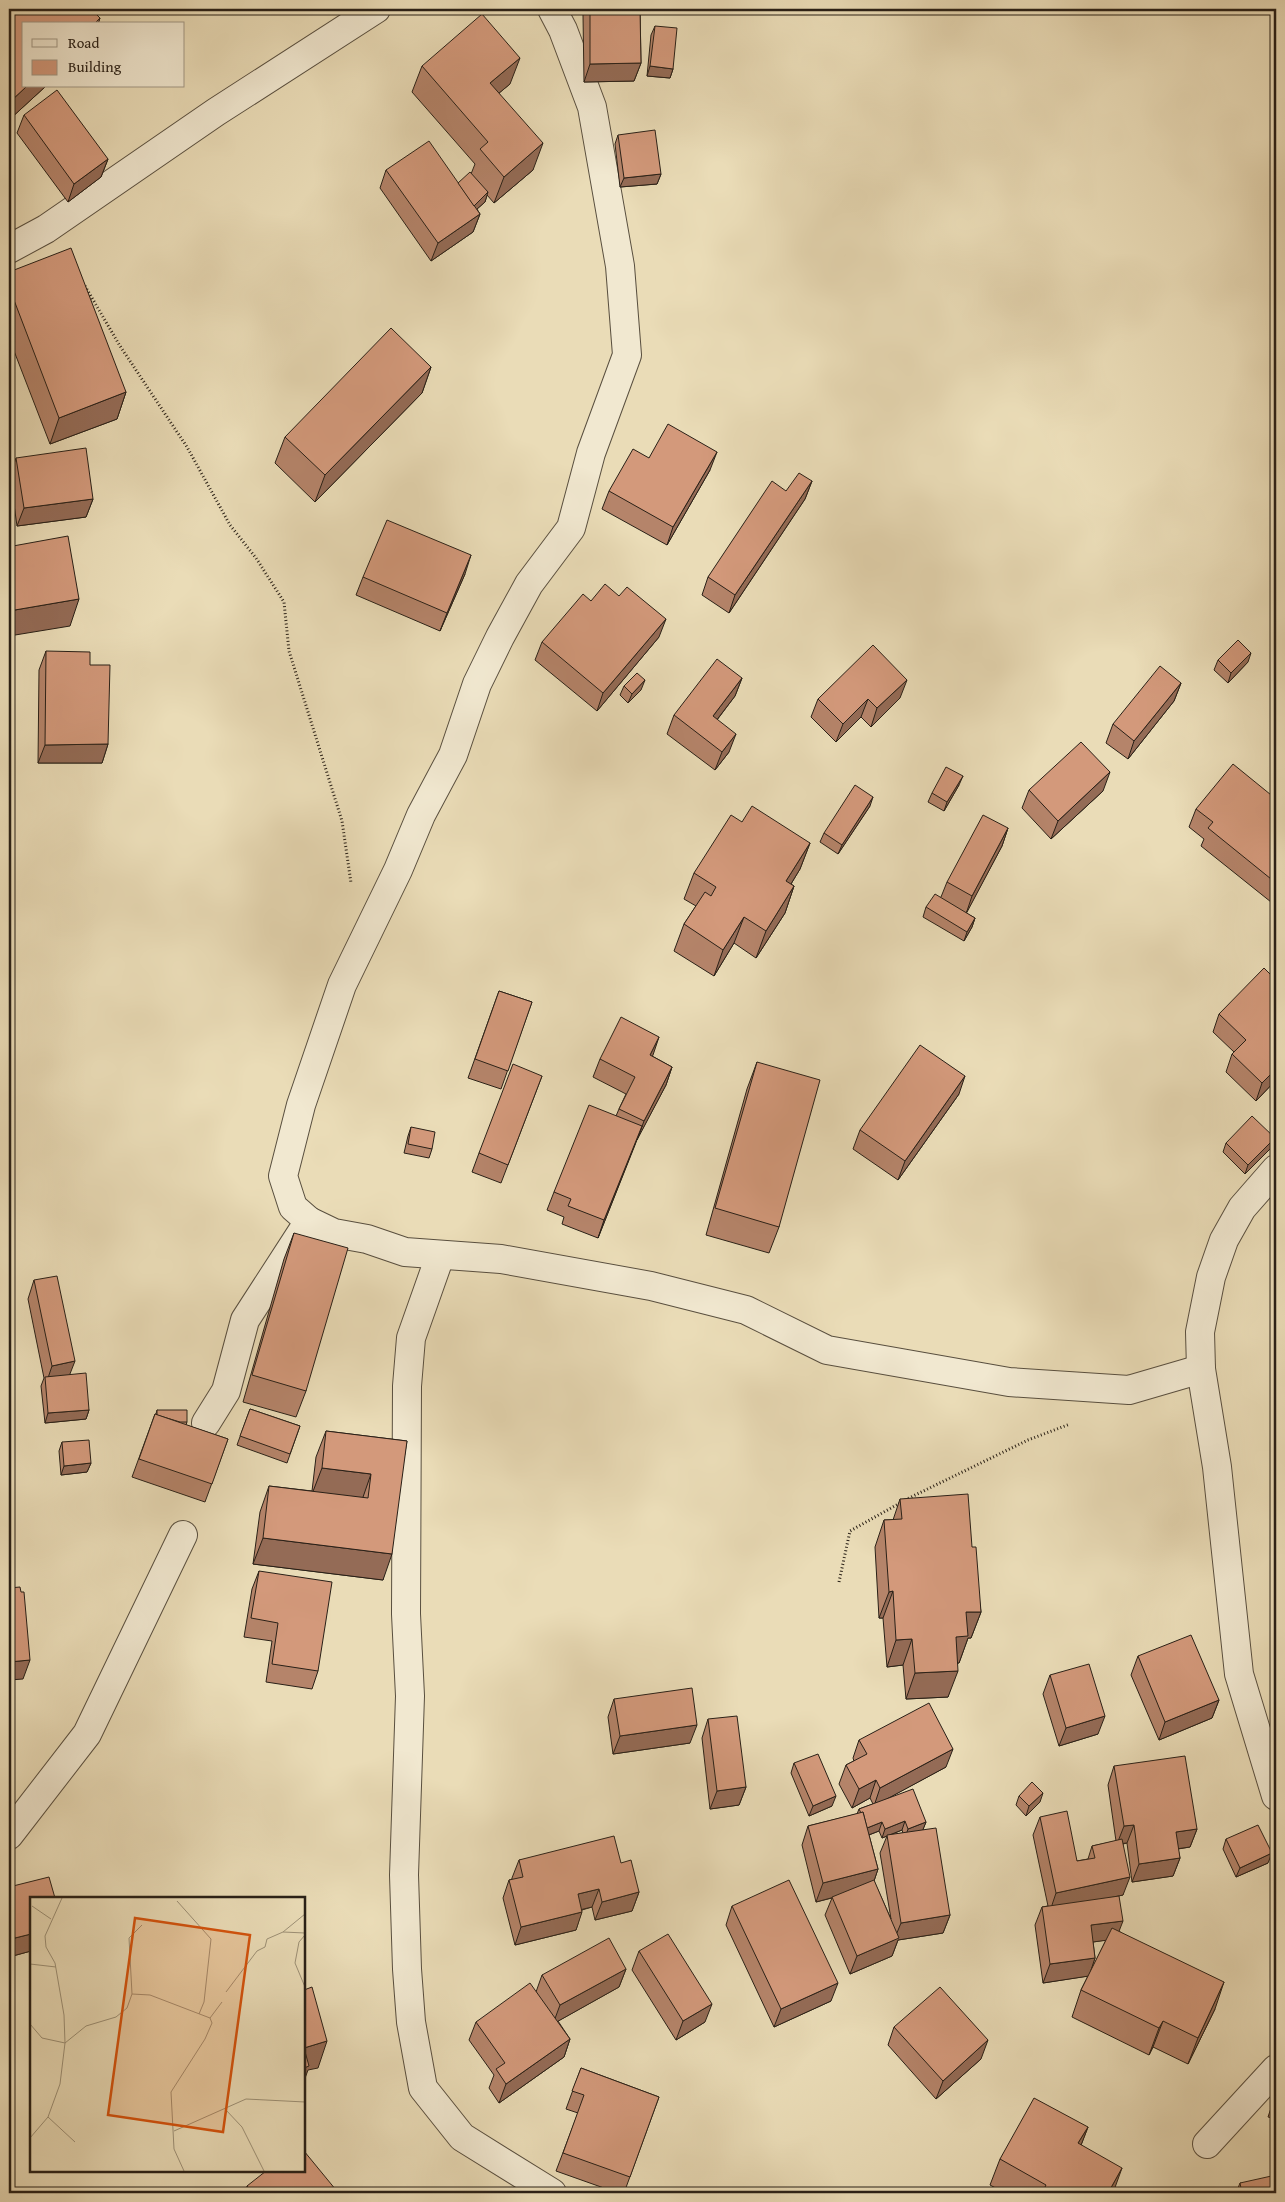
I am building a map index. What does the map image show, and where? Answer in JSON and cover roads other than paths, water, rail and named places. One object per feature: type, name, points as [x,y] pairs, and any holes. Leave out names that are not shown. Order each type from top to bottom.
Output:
[{"type":"street","points":[[9,248],[46,229],[216,112],[376,9]]},
{"type":"street","points":[[552,9],[563,30],[592,107],[620,266],[627,355],[591,453],[571,528],[529,584],[500,637],[478,684],[453,755],[421,815],[398,870],[342,985],[301,1105],[283,1176],[293,1207],[309,1221],[334,1233],[367,1239],[405,1252],[501,1259],[606,1276],[746,1310],[827,1350],[1009,1382],[1128,1390],[1201,1369]]},
{"type":"street","points":[[1276,1169],[1242,1208],[1224,1240],[1211,1277],[1200,1332],[1201,1369],[1217,1467],[1239,1674],[1276,1796]]},
{"type":"street","points":[[206,1423],[226,1391],[245,1320],[309,1221]]},
{"type":"street","points":[[440,1256],[411,1338],[407,1386],[406,1614],[410,1696],[404,1875],[411,2022],[423,2088],[462,2137],[552,2193]]},
{"type":"street","points":[[9,1835],[87,1734],[182,1535]]},
{"type":"street","points":[[1207,2144],[1276,2069]]}]
